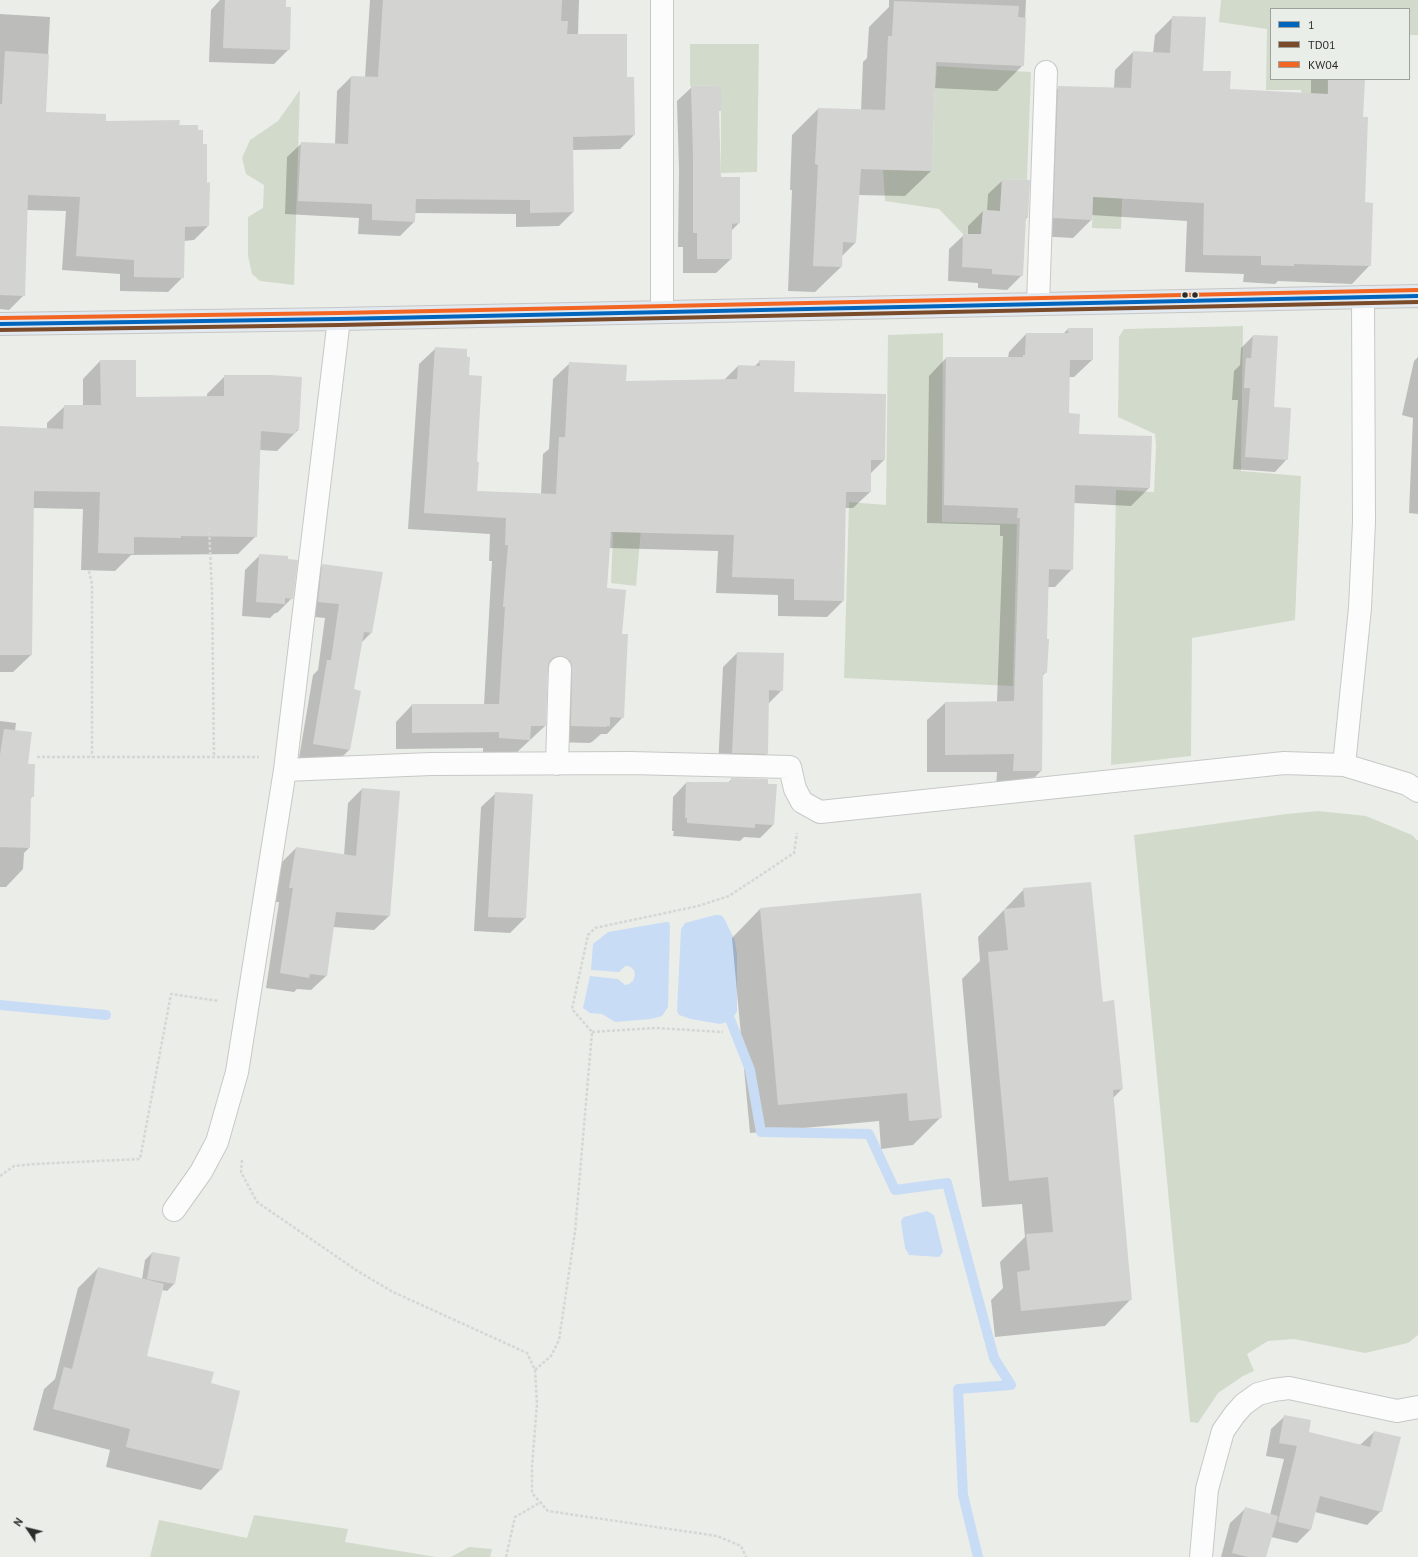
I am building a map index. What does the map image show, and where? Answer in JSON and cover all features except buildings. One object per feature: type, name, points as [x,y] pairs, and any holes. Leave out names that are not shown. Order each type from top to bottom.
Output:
[{"type":"main road","points":[[0,324],[1418,296]]},
{"type":"street","points":[[662,0],[662,312]]},
{"type":"street","points":[[1038,304],[1046,72]]},
{"type":"street","points":[[1344,765],[1360,608],[1364,522],[1363,297]]},
{"type":"street","points":[[174,1210],[201,1172],[217,1142],[237,1072],[286,763],[339,318]]},
{"type":"street","points":[[557,764],[560,668]]},
{"type":"street","points":[[286,763],[630,763],[790,767],[795,789],[802,802],[820,812],[1284,763],[1344,765],[1414,786]]},
{"type":"street","points":[[1201,1557],[1206,1489],[1223,1431],[1244,1404],[1258,1394],[1289,1388],[1397,1411],[1418,1407]]},
{"type":"path","points":[[209,527],[212,592],[214,757]]},
{"type":"path","points":[[89,571],[92,584],[92,757]]},
{"type":"path","points":[[37,757],[214,757],[286,763]]},
{"type":"path","points":[[536,1370],[551,1356],[559,1340],[575,1232],[592,1032],[572,1009],[588,935],[595,928],[698,906],[729,896],[794,853],[802,802]]},
{"type":"path","points":[[0,1176],[14,1166],[140,1159],[171,994],[248,1004]]},
{"type":"path","points":[[592,1032],[655,1028],[723,1032]]},
{"type":"path","points":[[242,1157],[241,1172],[257,1202],[359,1272],[394,1292],[527,1353],[536,1370],[537,1403],[532,1467],[532,1493],[548,1511],[717,1536],[741,1546],[746,1557]]},
{"type":"path","points":[[506,1557],[516,1517],[541,1502]]},
{"type":"green space","points":[[1221,0],[1418,0],[1418,35],[1410,35],[1410,8],[1270,8],[1270,80],[1328,80],[1327,119],[1303,106],[1301,90],[1266,90],[1267,29],[1219,22]]},
{"type":"green space","points":[[690,44],[759,44],[757,172],[721,173],[721,85],[690,86]]},
{"type":"green space","points":[[937,66],[1031,72],[1027,180],[1002,179],[1000,211],[983,210],[981,234],[963,234],[939,209],[885,201],[883,170],[932,171]]},
{"type":"green space","points":[[300,90],[294,285],[260,281],[252,274],[248,256],[248,217],[263,208],[264,185],[246,174],[242,158],[250,140],[278,121]]},
{"type":"green space","points":[[1095,146],[1124,147],[1121,229],[1092,228]]},
{"type":"green space","points":[[1243,326],[1241,471],[1301,476],[1295,620],[1192,638],[1191,756],[1111,765],[1116,490],[1154,492],[1156,446],[1155,434],[1118,417],[1119,337],[1124,329]]},
{"type":"green space","points":[[943,333],[942,522],[1017,524],[1013,686],[844,678],[849,502],[886,505],[888,335]]},
{"type":"green space","points":[[649,439],[636,586],[611,583],[613,533],[604,532]]},
{"type":"green space","points":[[1318,811],[1366,816],[1412,835],[1418,841],[1418,1335],[1408,1343],[1365,1353],[1294,1339],[1268,1341],[1247,1354],[1254,1371],[1243,1376],[1218,1393],[1198,1423],[1190,1422],[1134,835]]},
{"type":"green space","points":[[254,1515],[348,1529],[345,1542],[436,1557],[150,1557],[159,1520],[247,1538]]},
{"type":"green space","points":[[469,1547],[492,1549],[490,1557],[451,1557]]},
{"type":"water","points":[[715,915],[721,915],[724,918],[735,941],[737,954],[737,1011],[733,1018],[720,1024],[691,1019],[679,1015],[677,1011],[681,929],[685,923]]},
{"type":"water","points":[[669,922],[670,926],[668,1007],[662,1016],[651,1019],[615,1022],[602,1014],[590,1013],[583,1008],[590,976],[618,979],[625,985],[633,981],[635,975],[634,970],[629,966],[625,966],[619,972],[591,970],[593,944],[608,932]]},
{"type":"water","points":[[927,1211],[934,1215],[943,1252],[939,1257],[909,1255],[905,1248],[901,1222],[902,1219],[904,1217]]},
{"type":"waterway","points":[[0,1005],[106,1015]]},
{"type":"waterway","points":[[730,1019],[750,1070],[761,1132],[869,1134],[895,1190],[947,1183],[994,1358],[1011,1385],[958,1389],[963,1495],[978,1557]]},
{"type":"transit line","name":"KW04","points":[[0,318],[339,313],[1418,290]]},
{"type":"transit line","name":"1","points":[[0,324],[339,319],[1418,296]]},
{"type":"transit line","name":"TD01","points":[[0,330],[339,325],[1418,302]]}]
